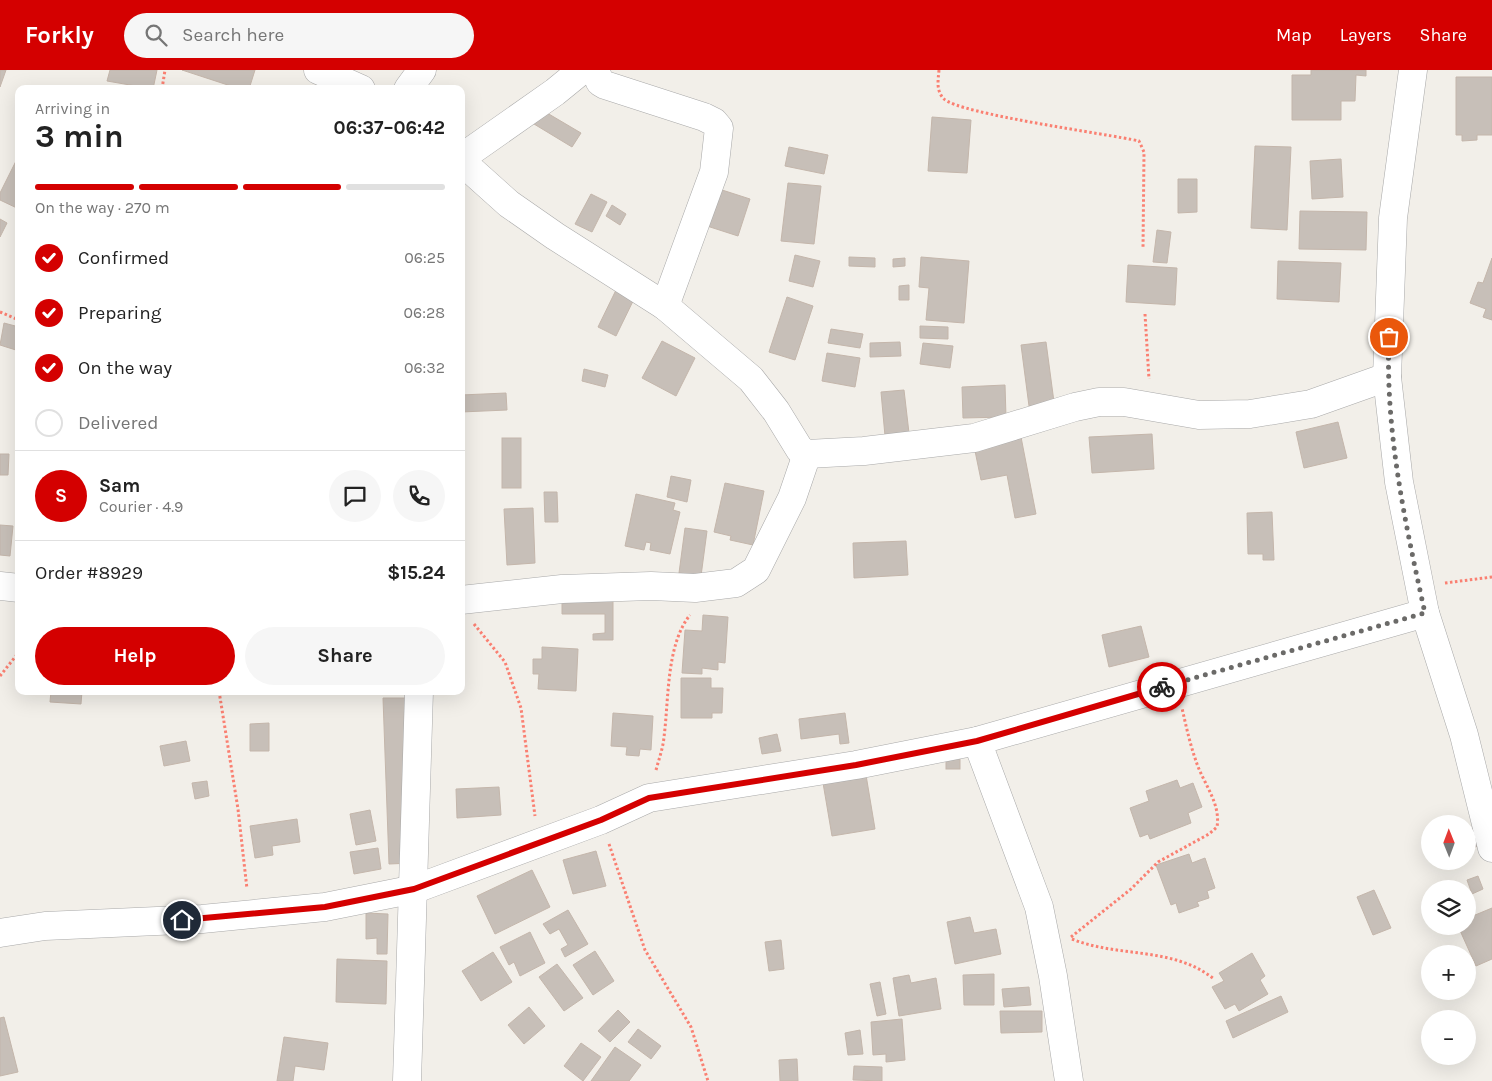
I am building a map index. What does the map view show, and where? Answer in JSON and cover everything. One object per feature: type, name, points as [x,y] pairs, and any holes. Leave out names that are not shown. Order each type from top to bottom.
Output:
[{"type":"street","points":[[318,70],[352,85]]},
{"type":"street","points":[[411,85],[422,70]]},
{"type":"street","points":[[465,156],[555,92],[582,70]]},
{"type":"street","points":[[595,70],[600,82],[605,85],[704,117],[714,122],[719,128],[714,172],[664,306]]},
{"type":"street","points":[[1413,70],[1393,218],[1387,377],[1399,482],[1425,613],[1464,735],[1491,843]]},
{"type":"street","points":[[465,163],[509,204],[554,236],[664,306],[751,379],[776,410],[800,450],[807,454],[864,451],[974,438],[1075,407],[1099,402],[1124,402],[1199,415],[1250,414],[1312,404],[1387,377]]},
{"type":"street","points":[[466,611],[562,589],[713,586],[736,583],[756,570],[792,498],[807,454]]},
{"type":"street","points":[[0,586],[15,588]]},
{"type":"street","points":[[0,933],[45,926],[250,914],[325,907],[414,889],[601,820],[649,798],[856,765],[977,741],[1425,613]]},
{"type":"street","points":[[407,1081],[419,695]]},
{"type":"street","points":[[977,741],[1039,907],[1053,976],[1069,1081]]},
{"type":"path","points":[[163,85],[165,70]]},
{"type":"path","points":[[939,70],[938,90],[945,100],[956,105],[1021,120],[1139,141],[1144,152],[1144,249]]},
{"type":"path","points":[[0,312],[15,318]]},
{"type":"path","points":[[1145,314],[1151,407]]},
{"type":"path","points":[[1419,586],[1492,577]]},
{"type":"path","points":[[649,798],[664,740],[675,642],[682,625],[713,586]]},
{"type":"path","points":[[466,611],[505,662],[521,708],[530,788],[540,842]]},
{"type":"path","points":[[0,676],[15,657]]},
{"type":"path","points":[[1070,938],[1131,889],[1158,862],[1217,828],[1218,818],[1215,804],[1196,763],[1176,683]]},
{"type":"path","points":[[220,695],[238,810],[250,914]]},
{"type":"path","points":[[601,820],[645,950],[691,1027],[708,1081]]},
{"type":"path","points":[[1039,907],[1070,938],[1102,948],[1146,952],[1178,960],[1201,968],[1214,979]]},
{"type":"building","points":[[0,70],[6,70],[0,87]]},
{"type":"building","points":[[110,70],[157,70],[154,85],[130,85],[107,81]]},
{"type":"building","points":[[182,70],[255,70],[250,85],[228,85]]},
{"type":"building","points":[[1311,70],[1366,70],[1366,76],[1356,75],[1355,101],[1341,101],[1341,120],[1292,120],[1292,75],[1311,75]]},
{"type":"building","points":[[1456,77],[1492,77],[1492,135],[1477,135],[1477,140],[1462,141],[1462,135],[1456,135]]},
{"type":"building","points":[[542,110],[581,133],[572,147],[534,124]]},
{"type":"building","points":[[932,117],[971,120],[967,173],[928,171]]},
{"type":"building","points":[[1255,146],[1291,147],[1287,230],[1251,228]]},
{"type":"building","points":[[789,147],[828,155],[824,174],[785,166]]},
{"type":"building","points":[[1341,159],[1343,197],[1312,199],[1310,161]]},
{"type":"building","points":[[15,163],[15,207],[0,200],[0,193]]},
{"type":"building","points":[[1178,179],[1197,179],[1197,212],[1178,213]]},
{"type":"building","points":[[788,183],[821,186],[814,244],[781,241]]},
{"type":"building","points":[[719,189],[750,199],[738,236],[707,226]]},
{"type":"building","points":[[591,194],[607,202],[592,232],[575,224]]},
{"type":"building","points":[[612,205],[626,214],[620,225],[606,216]]},
{"type":"building","points":[[1300,211],[1367,212],[1366,250],[1299,249]]},
{"type":"building","points":[[0,219],[7,223],[0,237]]},
{"type":"building","points":[[1157,230],[1171,232],[1167,263],[1153,262]]},
{"type":"building","points":[[795,255],[820,261],[813,287],[789,281]]},
{"type":"building","points":[[849,257],[875,258],[875,267],[849,266]]},
{"type":"building","points":[[921,257],[969,261],[964,323],[926,320],[929,288],[919,287]]},
{"type":"building","points":[[905,258],[905,266],[893,267],[893,259]]},
{"type":"building","points":[[1492,258],[1492,320],[1483,317],[1486,309],[1470,303],[1478,282],[1483,283]]},
{"type":"building","points":[[1278,261],[1341,263],[1339,302],[1277,299]]},
{"type":"building","points":[[1128,265],[1177,268],[1175,305],[1126,302]]},
{"type":"building","points":[[909,285],[909,300],[899,300],[899,286]]},
{"type":"building","points":[[617,288],[635,297],[616,336],[598,327]]},
{"type":"building","points":[[787,297],[813,306],[795,360],[769,352]]},
{"type":"building","points":[[4,323],[15,326],[15,350],[0,345]]},
{"type":"building","points":[[920,326],[948,327],[948,339],[920,338]]},
{"type":"building","points":[[831,329],[863,334],[860,348],[828,343]]},
{"type":"building","points":[[662,341],[695,358],[676,396],[642,378]]},
{"type":"building","points":[[900,342],[901,356],[870,357],[870,343]]},
{"type":"building","points":[[1046,342],[1054,402],[1029,406],[1021,345]]},
{"type":"building","points":[[923,343],[953,346],[950,368],[920,364]]},
{"type":"building","points":[[827,353],[860,358],[855,387],[822,381]]},
{"type":"building","points":[[584,369],[608,375],[605,387],[582,381]]},
{"type":"building","points":[[1005,385],[1006,417],[963,418],[962,387]]},
{"type":"building","points":[[904,390],[909,433],[885,436],[881,392]]},
{"type":"building","points":[[506,393],[507,410],[465,412],[465,395]]},
{"type":"building","points":[[1338,422],[1347,458],[1304,468],[1296,432]]},
{"type":"building","points":[[1152,434],[1154,469],[1092,473],[1089,437]]},
{"type":"building","points":[[1021,437],[1036,514],[1015,518],[1007,475],[981,480],[974,446]]},
{"type":"building","points":[[502,438],[521,438],[521,488],[502,488]]},
{"type":"building","points":[[0,454],[9,454],[8,475],[0,475]]},
{"type":"building","points":[[671,476],[691,480],[687,502],[667,497]]},
{"type":"building","points":[[725,483],[764,491],[753,545],[730,540],[731,536],[714,532]]},
{"type":"building","points":[[544,492],[557,492],[558,522],[545,522]]},
{"type":"building","points":[[636,494],[675,503],[673,510],[680,512],[670,554],[650,550],[651,543],[646,542],[644,550],[625,546]]},
{"type":"building","points":[[533,508],[535,563],[507,565],[504,509]]},
{"type":"building","points":[[1272,512],[1274,560],[1263,560],[1263,554],[1248,554],[1247,513]]},
{"type":"building","points":[[0,525],[13,526],[10,556],[0,555]]},
{"type":"building","points":[[685,528],[707,531],[701,576],[679,573]]},
{"type":"building","points":[[906,541],[908,575],[854,578],[853,543]]},
{"type":"building","points":[[562,595],[613,595],[613,640],[593,640],[593,634],[605,633],[605,614],[562,614]]},
{"type":"building","points":[[703,615],[728,617],[725,663],[718,662],[718,670],[702,668],[702,674],[682,673],[685,630],[702,631]]},
{"type":"building","points":[[1141,626],[1149,657],[1109,667],[1102,635]]},
{"type":"building","points":[[542,647],[578,649],[576,691],[538,689],[539,674],[533,674],[533,659],[542,659]]},
{"type":"building","points":[[681,678],[711,678],[711,688],[723,688],[722,713],[712,713],[712,718],[681,718]]},
{"type":"building","points":[[51,695],[82,695],[81,704],[50,702]]},
{"type":"building","points":[[383,698],[405,698],[412,863],[389,864]]},
{"type":"building","points":[[613,713],[653,716],[651,750],[640,749],[639,756],[626,755],[627,747],[611,746]]},
{"type":"building","points":[[845,713],[849,743],[840,744],[839,734],[801,739],[799,719]]},
{"type":"building","points":[[269,723],[269,751],[250,751],[250,724]]},
{"type":"building","points":[[777,734],[781,751],[762,754],[759,738]]},
{"type":"building","points":[[186,741],[190,761],[164,766],[160,746]]},
{"type":"building","points":[[946,755],[960,755],[960,769],[946,769]]},
{"type":"building","points":[[865,769],[875,829],[832,836],[822,777]]},
{"type":"building","points":[[1177,780],[1180,788],[1193,783],[1202,807],[1188,813],[1191,823],[1150,839],[1148,834],[1140,837],[1130,808],[1149,801],[1146,791]]},
{"type":"building","points":[[207,781],[209,796],[195,799],[192,783]]},
{"type":"building","points":[[499,787],[501,815],[457,818],[456,789]]},
{"type":"building","points":[[370,810],[376,841],[356,845],[350,814]]},
{"type":"building","points":[[297,819],[300,842],[272,846],[273,855],[255,858],[250,826]]},
{"type":"building","points":[[1476,827],[1483,844],[1476,847]]},
{"type":"building","points":[[378,848],[381,869],[354,874],[350,852]]},
{"type":"building","points":[[596,851],[606,886],[573,894],[563,860]]},
{"type":"building","points":[[1189,854],[1192,863],[1205,858],[1215,888],[1207,891],[1209,898],[1197,902],[1199,906],[1179,913],[1176,903],[1171,905],[1156,865]]},
{"type":"building","points":[[532,870],[550,907],[495,934],[477,896]]},
{"type":"building","points":[[1478,876],[1483,889],[1476,892],[1476,880],[1467,880]]},
{"type":"building","points":[[1374,890],[1391,928],[1373,935],[1357,897]]},
{"type":"building","points":[[1492,908],[1492,959],[1476,966],[1476,945],[1467,945],[1462,935],[1476,935],[1476,915]]},
{"type":"building","points":[[568,910],[588,944],[565,957],[561,949],[568,945],[559,929],[550,934],[543,924]]},
{"type":"building","points":[[366,913],[388,914],[387,954],[377,954],[377,938],[366,939]]},
{"type":"building","points":[[970,917],[974,933],[996,929],[1001,954],[955,964],[947,922]]},
{"type":"building","points":[[530,932],[545,963],[520,976],[514,962],[509,965],[500,947]]},
{"type":"building","points":[[781,940],[784,969],[769,971],[765,942]]},
{"type":"building","points":[[595,951],[614,981],[593,995],[573,965]]},
{"type":"building","points":[[493,952],[512,982],[481,1001],[462,971]]},
{"type":"building","points":[[1252,953],[1265,976],[1260,980],[1268,994],[1239,1011],[1235,1004],[1225,1009],[1212,987],[1224,981],[1219,973]]},
{"type":"building","points":[[337,959],[387,961],[386,1004],[336,1002]]},
{"type":"building","points":[[557,964],[583,998],[564,1011],[539,977]]},
{"type":"building","points":[[994,974],[994,1005],[964,1005],[963,975]]},
{"type":"building","points":[[909,975],[911,983],[936,978],[941,1009],[899,1016],[893,978]]},
{"type":"building","points":[[880,982],[886,1014],[877,1016],[870,984]]},
{"type":"building","points":[[1029,987],[1031,1005],[1004,1007],[1002,989]]},
{"type":"building","points":[[1281,996],[1288,1012],[1233,1038],[1226,1021]]},
{"type":"building","points":[[529,1007],[545,1026],[524,1044],[508,1025]]},
{"type":"building","points":[[618,1010],[630,1022],[610,1042],[598,1031]]},
{"type":"building","points":[[1000,1011],[1042,1011],[1042,1032],[1001,1033]]},
{"type":"building","points":[[4,1017],[18,1072],[0,1076],[0,1018]]},
{"type":"building","points":[[902,1019],[905,1060],[886,1062],[886,1054],[873,1055],[871,1022]]},
{"type":"building","points":[[638,1029],[661,1046],[651,1059],[628,1042]]},
{"type":"building","points":[[860,1030],[863,1054],[848,1055],[845,1033]]},
{"type":"building","points":[[284,1037],[328,1043],[324,1070],[295,1066],[293,1081],[277,1081]]},
{"type":"building","points":[[581,1043],[601,1057],[583,1081],[564,1066]]},
{"type":"building","points":[[615,1047],[641,1065],[629,1081],[591,1081]]},
{"type":"building","points":[[797,1059],[798,1081],[780,1081],[779,1060]]},
{"type":"building","points":[[854,1066],[882,1067],[882,1081],[853,1080]]},
{"type":"way so far","points":[[1162,687],[1425,613],[1399,482],[1387,377],[1389,337]]},
{"type":"route","points":[[182,920],[325,907],[414,889],[601,820],[649,798],[856,765],[977,741],[1162,687]]}]
